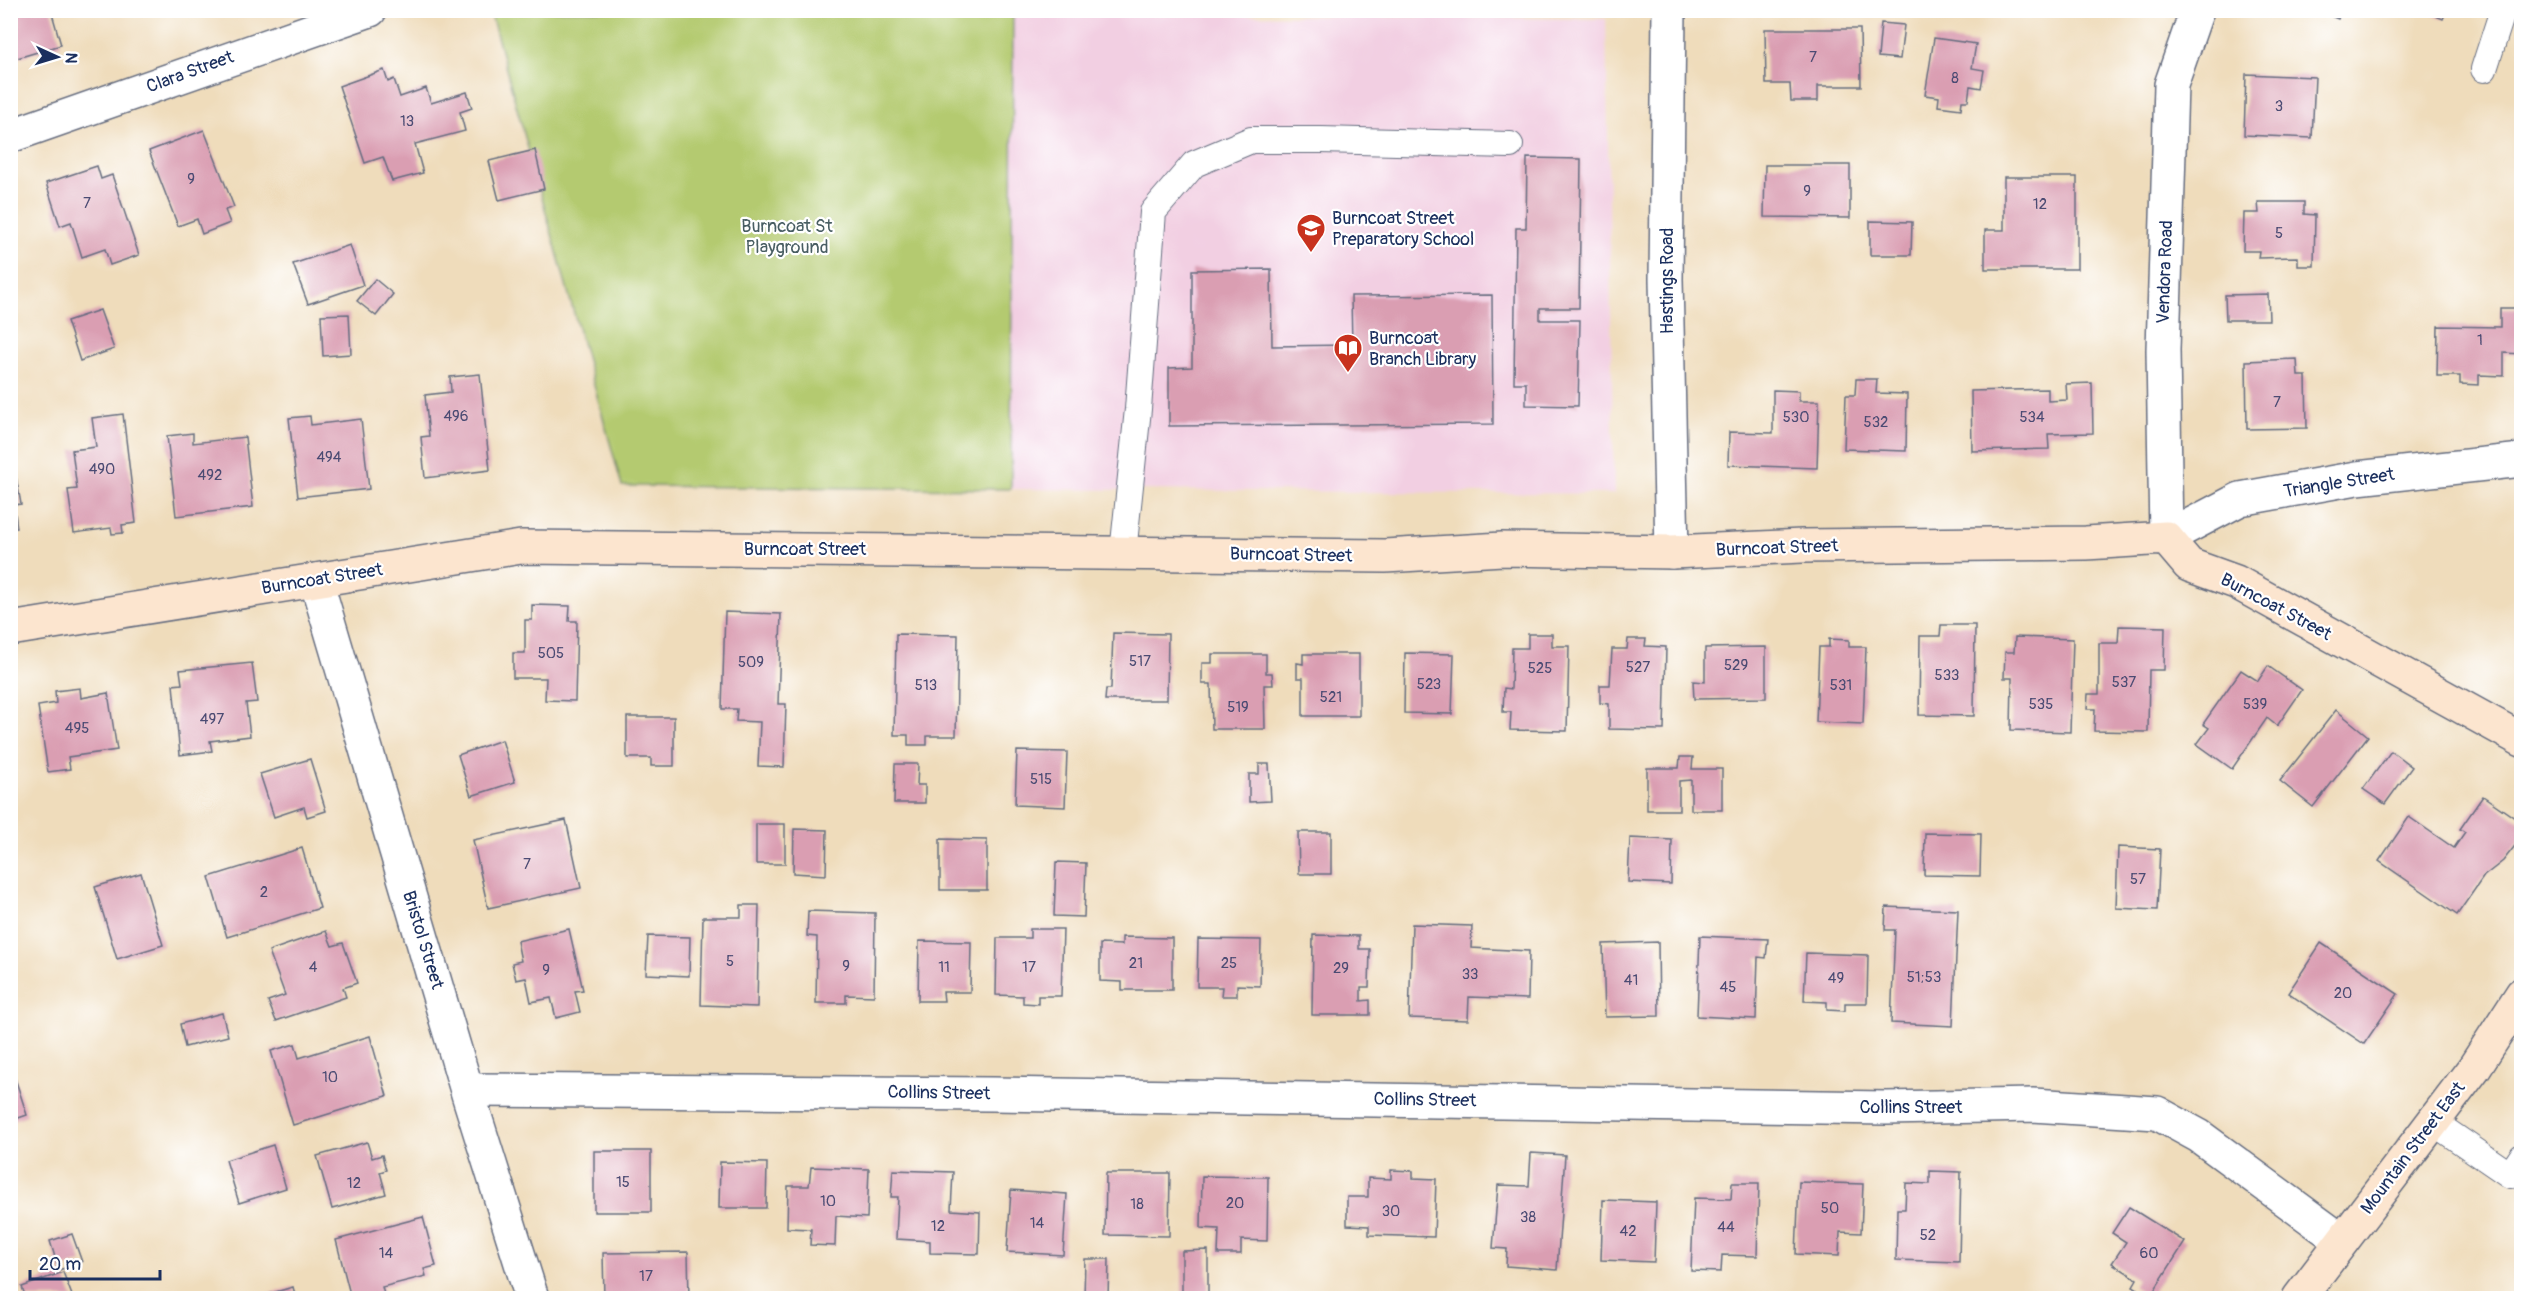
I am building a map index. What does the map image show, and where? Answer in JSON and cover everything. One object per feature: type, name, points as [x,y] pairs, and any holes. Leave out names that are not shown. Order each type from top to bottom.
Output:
[{"type":"main road","name":"Burncoat Street","points":[[10,629],[521,547],[1385,556],[1502,549],[1672,552],[1802,546],[2086,543],[2166,538],[2189,565],[2236,582],[2522,740]]},
{"type":"main road","name":"Mountain Street East","points":[[2299,1299],[2474,1068],[2522,994]]},
{"type":"street","name":"Clara Street","points":[[10,136],[370,10]]},
{"type":"street","name":"Hastings Road","points":[[1669,10],[1666,279],[1672,552]]},
{"type":"street","name":"Vendora Road","points":[[2166,538],[2163,350],[2171,85],[2197,10]]},
{"type":"street","name":"Triangle Street","points":[[2166,538],[2240,499],[2357,478],[2522,460]]},
{"type":"street","name":"Bristol Street","points":[[316,580],[532,1299]]},
{"type":"street","name":"Collins Street","points":[[468,1090],[992,1094],[1887,1108],[2033,1105],[2157,1113],[2199,1136],[2342,1241]]},
{"type":"lane","points":[[2484,69],[2504,10]]},
{"type":"lane","points":[[1123,553],[1138,409],[1153,212],[1194,164],[1251,140],[1510,146]]},
{"type":"lane","points":[[2433,1122],[2510,1174],[2522,1157]]},
{"type":"shaded area","name":"Burncoat Street Preparatory School","points":[[1013,13],[1606,19],[1614,494],[1011,489]]},
{"type":"green space","name":"Burncoat St Playground","points":[[808,10],[1013,13],[1011,489],[622,486],[490,11]]},
{"type":"building","points":[[10,10],[51,10],[61,45],[14,59],[10,47]]},
{"type":"building","points":[[2316,10],[2341,10],[2338,19]]},
{"type":"building","points":[[2422,10],[2447,10],[2443,19]]},
{"type":"building","points":[[1881,23],[1904,25],[1900,59],[1878,57]]},
{"type":"building","points":[[1765,29],[1860,29],[1861,86],[1818,86],[1818,101],[1791,101],[1790,84],[1766,84]]},
{"type":"building","points":[[1934,38],[1976,44],[1972,68],[1984,70],[1981,88],[1970,86],[1968,101],[1962,101],[1961,109],[1938,106],[1939,97],[1925,95]]},
{"type":"building","points":[[384,70],[388,82],[394,79],[400,97],[426,88],[431,103],[467,92],[472,108],[460,112],[465,131],[415,144],[423,173],[392,181],[383,157],[365,163],[339,86]]},
{"type":"building","points":[[2246,74],[2315,77],[2312,138],[2244,135]]},
{"type":"building","points":[[204,130],[234,207],[225,210],[230,223],[202,234],[197,219],[178,226],[149,151]]},
{"type":"building","points":[[535,150],[544,189],[499,200],[489,161]]},
{"type":"building","points":[[1527,158],[1581,159],[1579,308],[1540,308],[1540,320],[1580,320],[1578,406],[1526,405],[1526,383],[1514,383],[1516,228],[1526,228]]},
{"type":"building","points":[[1765,165],[1850,165],[1850,218],[1764,217]]},
{"type":"building","points":[[97,166],[101,179],[112,175],[139,255],[110,265],[105,249],[82,257],[71,222],[60,226],[46,183]]},
{"type":"building","points":[[2004,177],[2077,177],[2077,269],[1985,269],[1985,230],[2004,230]]},
{"type":"building","points":[[2258,202],[2304,202],[2304,214],[2315,215],[2314,266],[2298,266],[2298,257],[2258,258],[2259,251],[2243,251],[2244,213],[2259,213]]},
{"type":"building","points":[[1870,221],[1912,222],[1911,255],[1870,255]]},
{"type":"building","points":[[350,245],[363,285],[308,304],[293,264]]},
{"type":"building","points":[[1271,269],[1272,346],[1352,345],[1351,296],[1492,295],[1493,424],[1169,426],[1169,368],[1192,367],[1192,270]]},
{"type":"building","points":[[375,279],[393,294],[376,316],[357,301]]},
{"type":"building","points":[[2268,294],[2269,320],[2226,320],[2225,295]]},
{"type":"building","points":[[2500,308],[2522,308],[2522,354],[2504,353],[2504,376],[2479,375],[2479,385],[2460,384],[2460,376],[2437,376],[2438,326],[2500,327]]},
{"type":"building","points":[[100,310],[114,349],[80,361],[67,321]]},
{"type":"building","points":[[349,314],[351,354],[323,356],[321,315]]},
{"type":"building","points":[[2297,359],[2298,376],[2306,376],[2307,428],[2247,429],[2246,361]]},
{"type":"building","points":[[480,374],[490,470],[425,478],[421,437],[429,436],[425,395],[451,392],[450,377]]},
{"type":"building","points":[[1856,379],[1877,379],[1876,393],[1907,394],[1906,451],[1844,449],[1846,395],[1855,395]]},
{"type":"building","points":[[2092,383],[2093,433],[2048,434],[2049,449],[1972,451],[1971,391],[2048,389],[2048,401],[2067,400],[2066,384]]},
{"type":"building","points":[[1773,390],[1799,391],[1799,401],[1819,401],[1817,468],[1728,465],[1729,432],[1773,433]]},
{"type":"building","points":[[123,414],[136,523],[122,525],[123,533],[112,534],[111,528],[74,533],[68,490],[77,489],[72,450],[96,447],[92,418]]},
{"type":"building","points":[[310,416],[311,425],[361,419],[369,489],[298,497],[289,418]]},
{"type":"building","points":[[193,433],[193,443],[245,437],[253,507],[176,516],[167,436]]},
{"type":"building","points":[[10,443],[21,504],[14,505],[17,528],[10,529]]},
{"type":"building","points":[[532,605],[570,606],[569,621],[577,621],[575,701],[545,700],[546,678],[513,678],[513,653],[525,653],[525,620],[532,620]]},
{"type":"building","points":[[725,612],[781,614],[778,704],[786,704],[784,767],[758,766],[760,722],[736,721],[737,709],[722,709]]},
{"type":"building","points":[[1941,625],[1975,625],[1974,716],[1919,715],[1920,636],[1940,636]]},
{"type":"building","points":[[2119,626],[2165,627],[2164,670],[2149,670],[2148,732],[2094,731],[2095,709],[2087,709],[2088,694],[2099,694],[2099,643],[2118,643]]},
{"type":"building","points":[[1113,633],[1168,634],[1167,700],[1105,700],[1106,689],[1111,689]]},
{"type":"building","points":[[896,634],[958,635],[956,736],[927,736],[927,745],[908,745],[908,735],[894,735]]},
{"type":"building","points":[[1528,634],[1552,634],[1552,646],[1569,646],[1567,731],[1510,730],[1511,712],[1503,712],[1504,688],[1511,689],[1512,648],[1528,648]]},
{"type":"building","points":[[2015,637],[2073,639],[2070,732],[2011,730],[2012,678],[2004,678],[2005,652],[2014,652]]},
{"type":"building","points":[[1628,639],[1646,639],[1645,646],[1666,647],[1664,730],[1609,729],[1609,704],[1600,703],[1600,685],[1610,685],[1612,649],[1627,649]]},
{"type":"building","points":[[1829,639],[1849,640],[1849,647],[1866,647],[1863,724],[1816,722],[1819,647],[1829,647]]},
{"type":"building","points":[[1766,647],[1766,698],[1694,699],[1693,681],[1705,682],[1705,648]]},
{"type":"building","points":[[1405,653],[1454,654],[1452,714],[1404,713]]},
{"type":"building","points":[[1212,654],[1266,654],[1266,673],[1272,673],[1273,685],[1264,685],[1265,729],[1212,729],[1211,684],[1202,684],[1202,663],[1212,663]]},
{"type":"building","points":[[1303,654],[1359,654],[1359,716],[1303,716],[1303,678],[1297,678],[1297,663],[1303,664]]},
{"type":"building","points":[[252,663],[257,702],[246,703],[250,736],[210,741],[212,751],[180,755],[173,685],[182,684],[180,670]]},
{"type":"building","points":[[2268,666],[2302,690],[2277,726],[2267,718],[2232,769],[2197,744],[2209,728],[2203,724],[2241,670],[2258,681]]},
{"type":"building","points":[[80,688],[81,698],[108,693],[117,750],[68,757],[70,769],[48,772],[38,706],[56,703],[55,691]]},
{"type":"building","points":[[2336,710],[2368,736],[2313,807],[2280,781]]},
{"type":"building","points":[[627,717],[674,717],[674,766],[651,766],[651,758],[627,758]]},
{"type":"building","points":[[502,740],[515,782],[471,796],[458,755]]},
{"type":"building","points":[[1017,751],[1067,752],[1065,807],[1015,805]]},
{"type":"building","points":[[2391,751],[2412,767],[2385,804],[2363,789]]},
{"type":"building","points":[[1680,757],[1693,757],[1692,769],[1722,769],[1722,810],[1691,810],[1691,780],[1679,781],[1679,810],[1647,810],[1647,768],[1679,768]]},
{"type":"building","points":[[310,759],[326,811],[307,817],[304,807],[274,817],[260,774]]},
{"type":"building","points":[[895,764],[918,764],[917,785],[925,785],[925,803],[894,803]]},
{"type":"building","points":[[1259,764],[1269,764],[1271,801],[1249,802],[1249,774],[1259,774]]},
{"type":"building","points":[[2483,796],[2522,823],[2522,837],[2503,861],[2484,876],[2457,915],[2379,861],[2409,817],[2454,848],[2465,832],[2460,829]]},
{"type":"building","points":[[566,820],[581,888],[488,908],[473,840]]},
{"type":"building","points":[[756,824],[785,824],[785,864],[756,864]]},
{"type":"building","points":[[794,829],[827,830],[826,875],[793,873]]},
{"type":"building","points":[[1298,832],[1331,832],[1331,874],[1299,874]]},
{"type":"building","points":[[1925,833],[1981,834],[1980,876],[1924,875]]},
{"type":"building","points":[[1630,838],[1672,840],[1671,884],[1628,882]]},
{"type":"building","points":[[940,839],[987,840],[987,890],[940,890]]},
{"type":"building","points":[[2118,847],[2160,849],[2157,910],[2116,908]]},
{"type":"building","points":[[302,848],[320,908],[227,937],[209,877]]},
{"type":"building","points":[[1056,862],[1086,863],[1084,917],[1054,916]]},
{"type":"building","points":[[141,873],[163,945],[117,959],[95,887]]},
{"type":"building","points":[[741,905],[759,905],[757,1007],[701,1005],[703,917],[741,917]]},
{"type":"building","points":[[1886,907],[1958,910],[1953,1026],[1891,1023],[1895,930],[1885,930]]},
{"type":"building","points":[[808,911],[875,913],[874,996],[846,995],[846,1003],[816,1003],[817,937],[807,936]]},
{"type":"building","points":[[1412,924],[1472,926],[1471,948],[1529,951],[1528,999],[1469,997],[1468,1020],[1409,1018]]},
{"type":"building","points":[[569,929],[583,990],[575,991],[580,1012],[556,1018],[551,998],[531,1002],[526,978],[516,980],[512,963],[521,961],[517,941]]},
{"type":"building","points":[[1030,929],[1063,929],[1061,996],[1038,996],[1038,1004],[1023,1003],[1023,996],[996,995],[997,938],[1030,938]]},
{"type":"building","points":[[326,931],[332,946],[343,943],[357,983],[343,988],[346,997],[276,1021],[268,1001],[285,995],[269,951]]},
{"type":"building","points":[[1313,935],[1359,936],[1359,949],[1370,949],[1369,987],[1361,987],[1361,1001],[1370,1000],[1370,1015],[1312,1015]]},
{"type":"building","points":[[648,936],[690,937],[689,976],[646,974]]},
{"type":"building","points":[[1700,936],[1768,939],[1766,958],[1758,957],[1756,1019],[1697,1016]]},
{"type":"building","points":[[1122,937],[1172,938],[1172,990],[1122,990],[1122,982],[1100,981],[1100,944],[1122,945]]},
{"type":"building","points":[[1198,939],[1261,940],[1260,986],[1237,985],[1237,996],[1221,996],[1222,987],[1197,987]]},
{"type":"building","points":[[919,941],[971,942],[970,992],[943,992],[944,1001],[918,1001]]},
{"type":"building","points":[[1658,942],[1659,1016],[1605,1017],[1603,944]]},
{"type":"building","points":[[2321,943],[2398,994],[2364,1044],[2288,993]]},
{"type":"building","points":[[1806,953],[1868,955],[1867,1003],[1845,1003],[1845,1011],[1827,1010],[1827,1002],[1804,1001]]},
{"type":"building","points":[[222,1013],[228,1036],[185,1047],[180,1024]]},
{"type":"building","points":[[370,1036],[387,1096],[293,1125],[271,1051],[295,1044],[299,1058]]},
{"type":"building","points":[[13,1072],[27,1115],[10,1121],[10,1073]]},
{"type":"building","points":[[367,1142],[372,1158],[382,1155],[386,1170],[380,1172],[386,1194],[332,1209],[317,1156]]},
{"type":"building","points":[[273,1145],[286,1188],[239,1203],[226,1160]]},
{"type":"building","points":[[594,1151],[651,1151],[651,1212],[594,1212]]},
{"type":"building","points":[[1531,1153],[1565,1155],[1557,1270],[1506,1266],[1507,1249],[1493,1248],[1498,1185],[1529,1186]]},
{"type":"building","points":[[720,1162],[767,1163],[766,1208],[719,1208]]},
{"type":"building","points":[[811,1167],[869,1169],[867,1218],[836,1216],[835,1246],[810,1245],[811,1229],[787,1228],[788,1186],[809,1186]]},
{"type":"building","points":[[893,1170],[953,1172],[951,1210],[980,1212],[979,1254],[930,1253],[930,1241],[896,1239],[898,1197],[891,1197]]},
{"type":"building","points":[[1391,1170],[1413,1171],[1413,1178],[1436,1179],[1434,1237],[1369,1235],[1369,1226],[1347,1225],[1347,1197],[1368,1197],[1368,1178],[1391,1179]]},
{"type":"building","points":[[1930,1171],[1961,1172],[1959,1262],[1896,1260],[1897,1209],[1905,1209],[1906,1183],[1930,1184]]},
{"type":"building","points":[[1106,1173],[1170,1173],[1169,1236],[1105,1235]]},
{"type":"building","points":[[1202,1176],[1268,1177],[1267,1241],[1241,1240],[1241,1254],[1218,1254],[1219,1229],[1201,1228]]},
{"type":"building","points":[[1799,1182],[1863,1184],[1861,1233],[1840,1232],[1839,1256],[1796,1254]]},
{"type":"building","points":[[1732,1183],[1759,1183],[1757,1256],[1722,1255],[1721,1272],[1691,1271],[1694,1198],[1731,1199]]},
{"type":"building","points":[[1011,1190],[1067,1194],[1063,1255],[1007,1252]]},
{"type":"building","points":[[1603,1200],[1656,1202],[1654,1262],[1601,1260]]},
{"type":"building","points":[[2129,1207],[2185,1242],[2150,1297],[2133,1286],[2137,1279],[2112,1263],[2126,1242],[2112,1233]]},
{"type":"building","points":[[423,1217],[436,1266],[424,1269],[426,1276],[382,1287],[385,1298],[364,1298],[363,1295],[351,1298],[336,1240]]},
{"type":"building","points":[[72,1234],[82,1262],[59,1270],[50,1241]]},
{"type":"building","points":[[1208,1250],[1208,1294],[1182,1293],[1182,1251]]},
{"type":"building","points":[[688,1252],[689,1298],[604,1298],[603,1253]]},
{"type":"building","points":[[1085,1259],[1109,1259],[1108,1298],[1084,1298]]},
{"type":"building","points":[[63,1272],[73,1298],[26,1298],[22,1287]]},
{"type":"building","points":[[293,1287],[296,1298],[255,1298]]},
{"type":"place","name":"Burncoat Street Preparatory School","points":[[1311,254]]},
{"type":"place","name":"Burncoat Branch Library","points":[[1348,374]]}]
